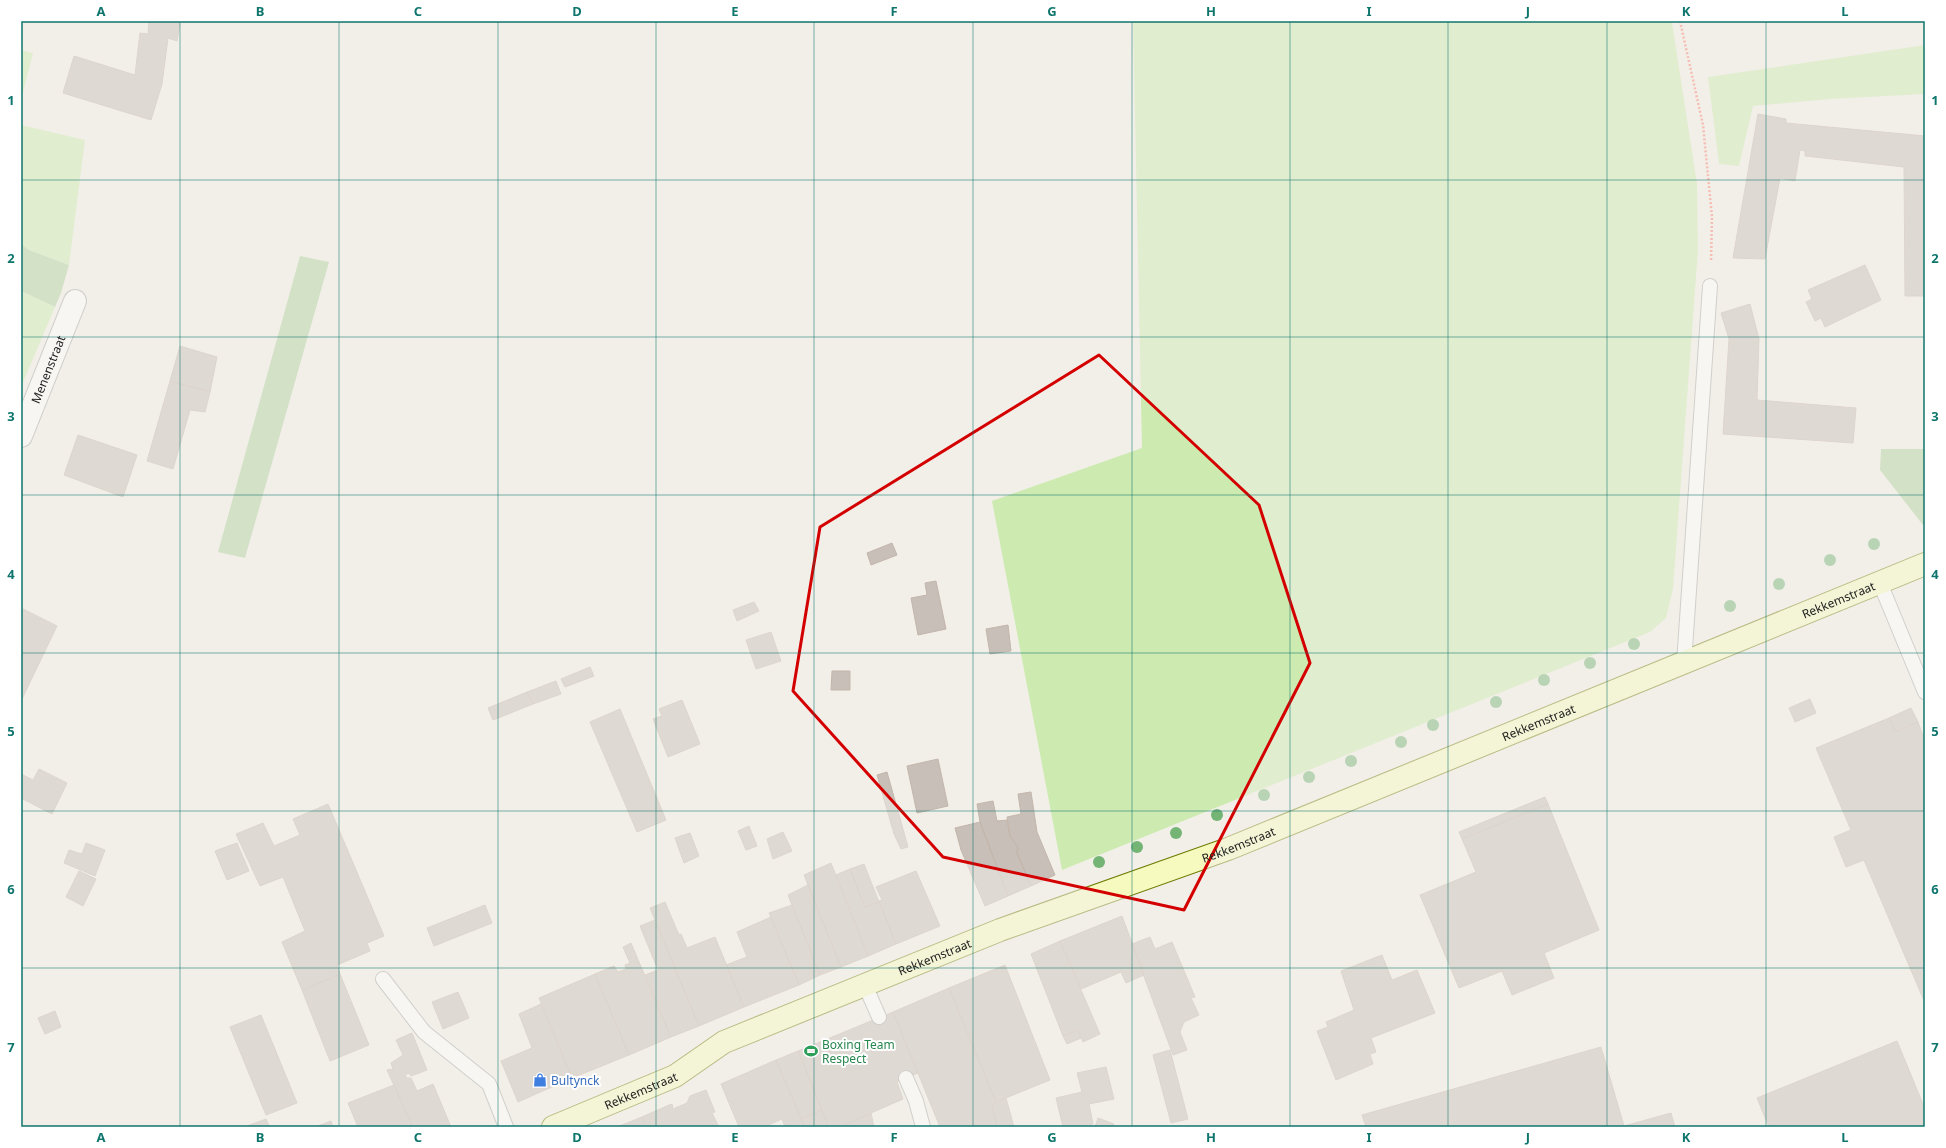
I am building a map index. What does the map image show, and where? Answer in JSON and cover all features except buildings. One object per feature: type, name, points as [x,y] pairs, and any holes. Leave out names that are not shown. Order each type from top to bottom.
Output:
[{"type":"street","name":"Menenstraat","points":[[21,436],[75,301]]},
{"type":"street","name":"Rekkemstraat","points":[[554,1127],[675,1076],[724,1042],[1000,930],[1228,849],[1925,564]]},
{"type":"lane","points":[[1684,663],[1710,286]]},
{"type":"lane","points":[[1880,583],[1925,692]]},
{"type":"lane","points":[[383,979],[424,1032],[489,1084],[506,1127]]},
{"type":"lane","points":[[865,985],[879,1017]]},
{"type":"lane","points":[[906,1078],[916,1101],[923,1127]]},
{"type":"path","points":[[1680,21],[1704,125],[1712,217],[1710,286]]},
{"type":"highlighted area","points":[[1099,355],[1259,505],[1310,663],[1184,910],[943,857],[793,691],[820,527]]},
{"type":"green space","points":[[1133,21],[1672,22],[1697,184],[1698,250],[1673,589],[1666,618],[1650,632],[1062,870],[992,501],[1142,448]]},
{"type":"green space","points":[[1925,45],[1925,94],[1830,99],[1753,106],[1739,166],[1719,164],[1708,77]]},
{"type":"green space","points":[[21,50],[33,53],[21,100]]},
{"type":"green space","points":[[21,125],[85,140],[69,265],[29,250],[21,244]]},
{"type":"green space","points":[[21,244],[29,250],[69,265],[61,293],[55,307],[21,291]]},
{"type":"green space","points":[[300,256],[329,262],[245,558],[218,552]]},
{"type":"green space","points":[[21,291],[55,307],[21,387]]},
{"type":"green space","points":[[1881,449],[1925,449],[1925,524],[1923,525],[1880,470]]},
{"type":"place","name":"Boxing Team Respect","points":[[811,1051]]},
{"type":"place","name":"Bultynck","points":[[540,1080]]}]
